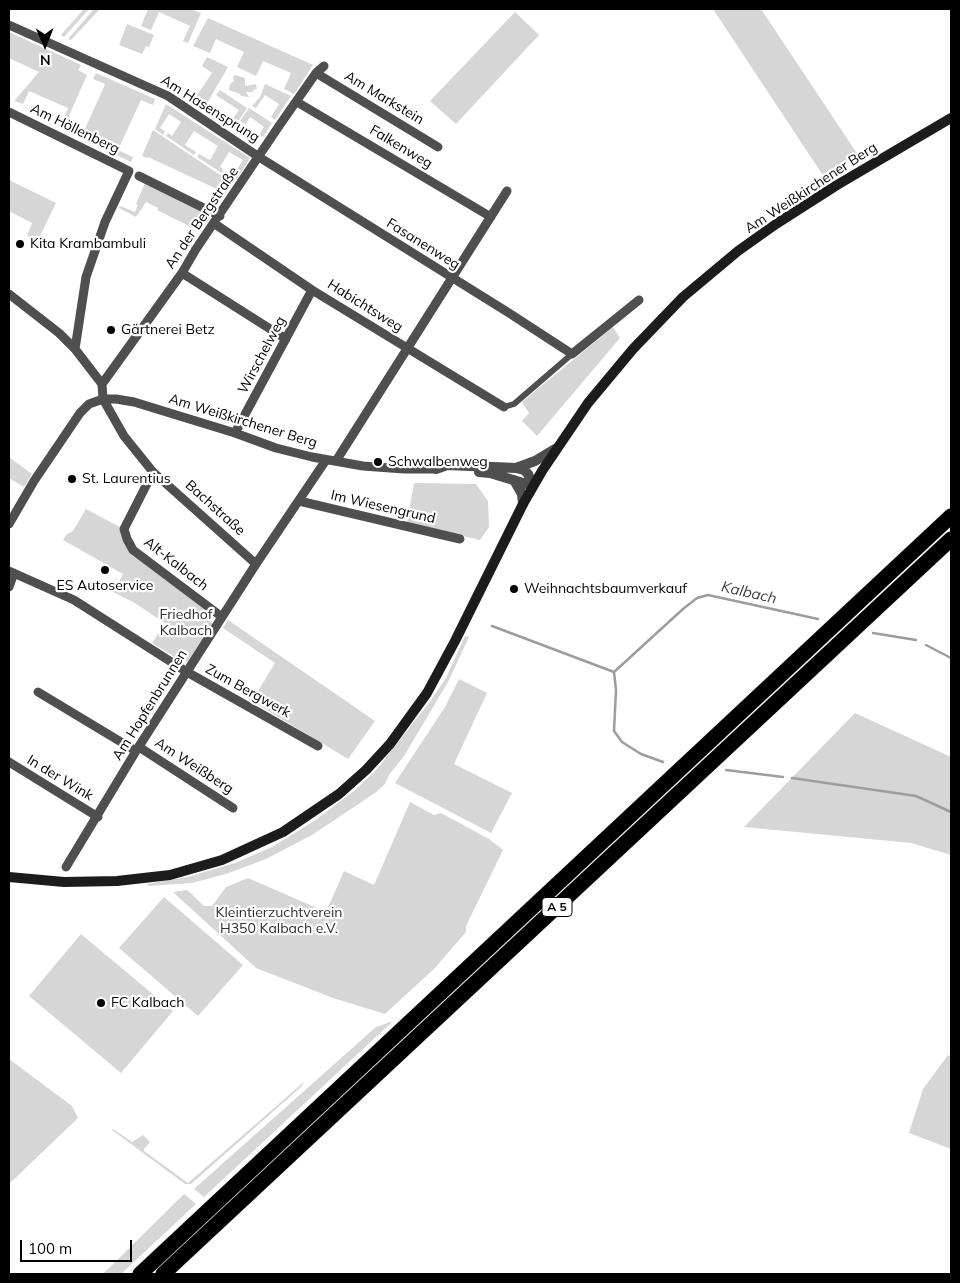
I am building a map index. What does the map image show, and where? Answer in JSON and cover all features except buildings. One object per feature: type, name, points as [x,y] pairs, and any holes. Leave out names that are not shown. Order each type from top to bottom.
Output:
[{"type":"highway","name":"A 5","points":[[140,1274],[951,516]]},
{"type":"highway","name":"A 5","points":[[163,1274],[951,539]]},
{"type":"main road","name":"Am Weißkirchener Berg","points":[[533,486],[588,403],[632,349],[683,297],[738,251],[796,210],[951,118]]},
{"type":"main road","points":[[9,877],[41,881],[117,882],[170,875],[222,860],[283,832],[339,794],[366,770],[390,744],[427,693],[533,486]]},
{"type":"street","name":"Am Hasensprung","points":[[9,25],[168,96],[259,157]]},
{"type":"street","name":"An der Bergstraße","points":[[102,384],[182,273],[196,249],[218,220],[316,73],[324,66]]},
{"type":"street","name":"Am Markstein","points":[[316,73],[438,147]]},
{"type":"street","name":"Falkenweg","points":[[297,102],[491,217]]},
{"type":"street","name":"Am Höllenberg","points":[[9,112],[129,171],[105,222],[86,277],[75,349]]},
{"type":"street","name":"Fasanenweg","points":[[259,157],[510,313],[572,354]]},
{"type":"street","points":[[139,176],[218,220]]},
{"type":"street","points":[[336,462],[507,191]]},
{"type":"street","name":"Habichtsweg","points":[[218,220],[312,290],[504,407]]},
{"type":"street","points":[[182,273],[286,339]]},
{"type":"street","name":"Wirschelweg","points":[[235,433],[312,290]]},
{"type":"street","points":[[9,294],[59,333],[75,349],[102,384],[103,399],[90,404],[80,413],[34,480],[9,521]]},
{"type":"street","points":[[504,407],[514,404],[638,300]]},
{"type":"street","name":"Am Weißkirchener Berg","points":[[103,399],[134,402],[235,433],[276,448],[326,460],[378,467],[490,473],[533,486]]},
{"type":"street","name":"Bachstraße","points":[[103,399],[124,436],[153,472],[256,564]]},
{"type":"street","name":"Am Weißkirchener Berg","points":[[436,469],[447,465],[516,468],[535,461],[556,449]]},
{"type":"street","name":"Am Hopfenbrunnen","points":[[66,868],[222,616],[326,460]]},
{"type":"street","points":[[516,468],[524,470],[528,474],[533,486]]},
{"type":"street","name":"Alt-Kalbach","points":[[153,472],[124,529],[127,538],[133,550],[222,616]]},
{"type":"street","points":[[514,480],[522,494],[523,504]]},
{"type":"street","name":"Im Wiesengrund","points":[[299,501],[460,539]]},
{"type":"street","points":[[9,587],[11,572]]},
{"type":"street","name":"Zum Bergwerk","points":[[11,572],[74,600],[187,672],[318,746]]},
{"type":"street","name":"Am Weißberg","points":[[38,692],[138,749],[234,808]]},
{"type":"street","name":"In der Wink","points":[[9,762],[98,817]]},
{"type":"green space","points":[[84,9],[89,9],[64,37],[61,35]]},
{"type":"green space","points":[[94,9],[100,9],[71,40],[68,39]]},
{"type":"green space","points":[[148,9],[191,9],[201,13],[188,43],[183,41],[190,26],[159,12],[151,30],[141,26]]},
{"type":"green space","points":[[713,9],[761,9],[858,155],[824,177]]},
{"type":"green space","points":[[515,12],[539,35],[456,124],[430,101]]},
{"type":"green space","points":[[208,18],[313,65],[294,94],[284,89],[291,73],[263,61],[256,76],[237,67],[244,52],[216,39],[210,53],[193,46]]},
{"type":"green space","points":[[127,24],[154,35],[149,47],[146,46],[142,54],[119,45]]},
{"type":"green space","points":[[9,32],[81,65],[78,70],[87,75],[65,125],[62,124],[68,108],[29,91],[23,104],[14,101],[39,72],[9,58]]},
{"type":"green space","points":[[207,57],[228,67],[206,105],[195,98],[212,73],[202,66]]},
{"type":"green space","points":[[96,73],[155,99],[153,105],[141,100],[118,150],[133,157],[131,162],[69,132],[71,128],[83,133],[105,84],[93,79]]},
{"type":"green space","points":[[235,75],[245,78],[245,85],[247,86],[256,84],[257,89],[253,90],[253,92],[246,92],[249,97],[241,96],[229,90]]},
{"type":"green space","points":[[265,84],[291,96],[275,120],[271,117],[279,104],[265,95],[256,108],[252,106],[260,97]]},
{"type":"green space","points":[[220,90],[247,108],[237,123],[232,120],[239,110],[216,95]]},
{"type":"green space","points":[[166,104],[250,158],[236,180],[233,175],[243,160],[229,152],[220,167],[223,169],[222,173],[197,157],[199,154],[210,160],[218,146],[194,131],[185,145],[196,152],[194,155],[166,136],[168,133],[172,136],[181,122],[169,114],[160,128],[165,131],[163,135],[155,129]]},
{"type":"green space","points":[[249,108],[272,123],[263,137],[259,135],[264,127],[250,117],[245,124],[240,121]]},
{"type":"green space","points":[[153,130],[232,183],[218,205],[213,203],[219,190],[148,157],[142,156]]},
{"type":"green space","points":[[9,180],[56,203],[38,240],[27,236],[32,223],[9,211]]},
{"type":"green space","points":[[145,183],[202,211],[193,228],[157,210],[158,208],[146,202],[136,217],[119,208],[120,206],[135,212],[138,205],[136,204]]},
{"type":"green space","points":[[613,327],[620,338],[537,436],[522,421],[529,413],[522,402]]},
{"type":"green space","points":[[9,457],[32,474],[24,487],[9,478]]},
{"type":"green space","points":[[414,483],[476,484],[488,501],[489,527],[480,540],[407,523]]},
{"type":"green space","name":"Friedhof Kalbach","points":[[86,509],[120,527],[131,552],[211,614],[212,625],[188,661],[183,662],[152,643],[165,623],[133,602],[113,592],[123,574],[63,540],[67,534],[73,531]]},
{"type":"green space","name":"Friedhof Kalbach","points":[[228,620],[375,721],[348,759],[252,701],[275,663],[223,628]]},
{"type":"green space","points":[[465,636],[469,637],[448,682],[404,756],[389,775],[385,784],[375,793],[312,835],[266,859],[226,874],[192,883],[148,886],[147,884],[187,877],[235,863],[272,847],[314,821],[354,791],[377,769],[429,703],[446,678]]},
{"type":"green space","points":[[459,679],[487,693],[454,764],[512,793],[491,833],[395,783],[445,707]]},
{"type":"green space","points":[[855,713],[951,757],[951,855],[911,843],[744,827]]},
{"type":"green space","name":"Kleintierzuchtverein H350 Kalbach e.V.","points":[[410,802],[434,815],[441,813],[489,839],[503,850],[466,926],[466,932],[435,968],[385,1014],[333,998],[256,968],[173,892],[187,890],[204,906],[212,906],[226,887],[248,878],[326,912],[344,871],[374,885]]},
{"type":"green space","name":"FC Kalbach","points":[[164,897],[243,965],[198,1016],[119,948]]},
{"type":"green space","name":"FC Kalbach","points":[[81,934],[173,1011],[121,1073],[29,996]]},
{"type":"green space","points":[[393,1021],[204,1197],[194,1189],[376,1027]]},
{"type":"green space","points":[[948,1055],[951,1057],[951,1149],[909,1133],[923,1089]]},
{"type":"green space","points":[[9,1059],[72,1106],[78,1118],[9,1184]]},
{"type":"green space","points":[[304,1082],[302,1086],[191,1184],[185,1184],[112,1130],[132,1142],[143,1135],[150,1142],[144,1151],[188,1183]]},
{"type":"green space","points":[[184,1194],[196,1204],[121,1274],[103,1274]]},
{"type":"waterway","name":"Kalbach","points":[[492,626],[614,672],[683,609],[697,598],[708,595],[818,619]]},
{"type":"waterway","name":"Kalbach","points":[[873,633],[916,640]]},
{"type":"waterway","name":"Kalbach","points":[[926,645],[951,658]]},
{"type":"waterway","name":"Kalbach","points":[[614,672],[616,690],[614,731],[622,742],[641,754],[663,762]]},
{"type":"waterway","name":"Kalbach","points":[[726,770],[783,777]]},
{"type":"waterway","name":"Kalbach","points":[[792,778],[916,796],[951,812]]},
{"type":"place","name":"Kita Krambambuli","points":[[20,244]]},
{"type":"place","name":"Gärtnerei Betz","points":[[111,330]]},
{"type":"place","name":"Schwalbenweg","points":[[378,462]]},
{"type":"place","name":"St. Laurentius","points":[[72,479]]},
{"type":"place","name":"ES Autoservice","points":[[105,570]]},
{"type":"place","name":"Weihnachtsbaumverkauf","points":[[514,589]]},
{"type":"place","name":"FC Kalbach","points":[[101,1003]]}]
